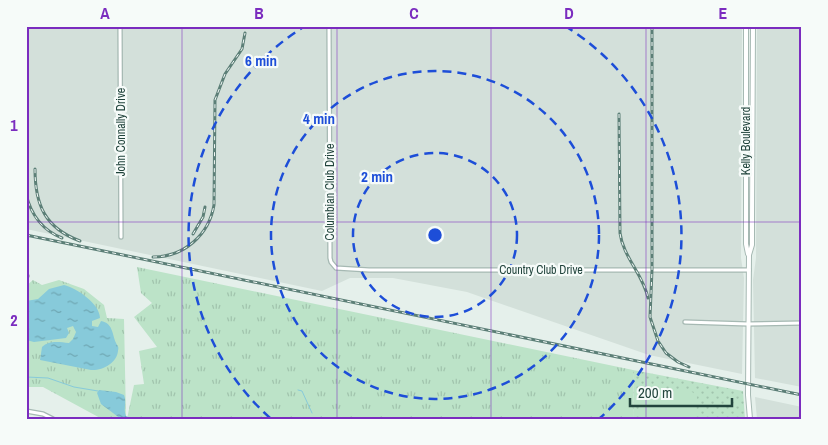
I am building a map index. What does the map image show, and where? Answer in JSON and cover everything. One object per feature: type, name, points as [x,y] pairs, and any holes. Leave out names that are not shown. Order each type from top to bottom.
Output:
[{"type":"street","name":"John Connally Drive","points":[[120,26],[121,237]]},
{"type":"street","name":"Columbian Club Drive","points":[[329,26],[330,258],[334,266]]},
{"type":"street","name":"Kelly Boulevard","points":[[746,26],[746,244],[749,255],[748,395],[750,419]]},
{"type":"street","name":"Kelly Boulevard","points":[[749,255],[752,244],[753,26]]},
{"type":"street","points":[[746,32],[753,32]]},
{"type":"street","points":[[746,116],[752,117]]},
{"type":"street","points":[[746,205],[752,205]]},
{"type":"street","name":"Country Club Drive","points":[[334,266],[345,270],[749,270]]},
{"type":"street","points":[[685,322],[802,323]]},
{"type":"street","points":[[26,411],[38,412],[53,419]]},
{"type":"shaded area","points":[[26,26],[742,26],[741,258],[744,278],[742,374],[649,355],[467,292],[393,278],[350,278],[322,291],[26,229]]},
{"type":"shaded area","points":[[757,26],[802,26],[802,387],[755,378],[753,280],[756,258]]},
{"type":"shaded area","points":[[755,397],[802,407],[802,419],[757,419]]},
{"type":"green space","points":[[137,267],[633,370],[634,419],[127,419],[134,385],[144,384],[139,351],[157,347],[134,317],[152,303],[141,293]]},
{"type":"green space","points":[[33,280],[42,285],[59,280],[84,289],[104,305],[107,318],[124,319],[126,419],[102,419],[43,387],[26,387],[26,286]]},
{"type":"green space","points":[[633,370],[743,391],[745,419],[634,419]]},
{"type":"green space","points":[[669,391],[691,391],[697,396],[696,419],[639,419],[639,395]]},
{"type":"water","points":[[64,285],[75,289],[87,297],[96,307],[100,318],[92,321],[92,326],[98,327],[101,321],[108,324],[111,329],[118,351],[112,363],[104,368],[91,370],[40,360],[42,347],[48,343],[69,343],[73,339],[76,332],[73,326],[67,328],[69,333],[66,338],[34,342],[26,340],[26,301],[38,299],[49,289]]},
{"type":"water","points":[[99,390],[124,395],[126,416],[134,419],[121,419],[101,404],[97,393]]},
{"type":"waterway","points":[[26,377],[48,378],[74,387],[98,391]]},
{"type":"waterway","points":[[298,390],[302,391],[312,413]]},
{"type":"railway","points":[[652,26],[652,270],[650,317],[658,341],[666,353],[689,367]]},
{"type":"railway","points":[[153,257],[175,253],[185,248],[201,235],[207,226],[214,205],[215,100],[225,74],[242,49],[245,33]]},
{"type":"railway","points":[[26,110],[27,199]]},
{"type":"railway","points":[[619,114],[620,233],[625,250],[642,281],[648,298]]},
{"type":"railway","points":[[35,169],[37,194],[44,214],[58,229],[80,241]]},
{"type":"railway","points":[[26,194],[31,209],[38,221],[49,231],[62,238]]},
{"type":"railway","points":[[193,234],[203,217],[205,207]]},
{"type":"railway","points":[[26,235],[802,395]]}]
